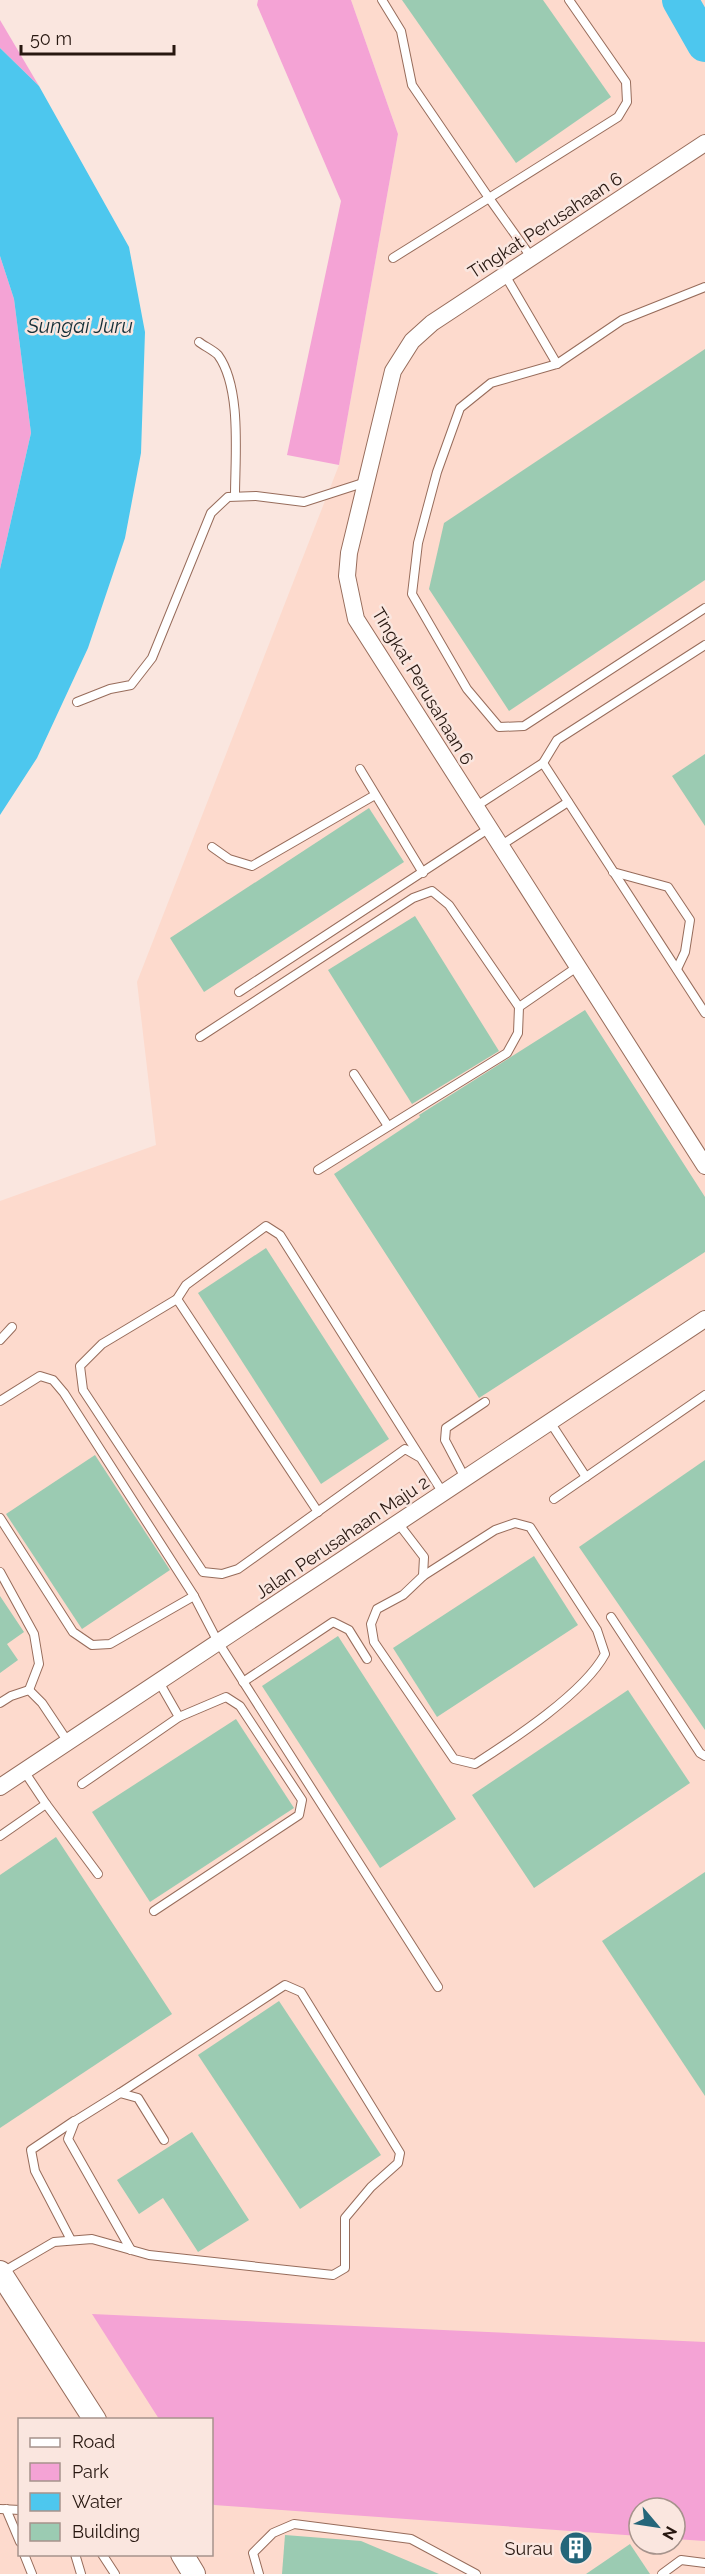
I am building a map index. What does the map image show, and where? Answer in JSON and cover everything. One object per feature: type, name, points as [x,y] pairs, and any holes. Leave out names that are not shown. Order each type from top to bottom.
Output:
[{"type":"street","name":"Tingkat Perusahaan 6","points":[[705,143],[432,323],[402,354],[393,371],[385,399],[349,552],[347,576],[356,618],[499,847],[705,1164]]},
{"type":"street","name":"Jalan Perusahaan Maju 2","points":[[0,1787],[705,1319]]},
{"type":"street","points":[[0,2273],[94,2418]]},
{"type":"street","points":[[183,2556],[194,2574]]},
{"type":"lane","points":[[382,0],[400,31],[412,85],[531,257]]},
{"type":"lane","points":[[393,258],[618,117],[627,102],[626,82],[569,0]]},
{"type":"lane","points":[[505,275],[557,364]]},
{"type":"lane","points":[[705,287],[622,320],[557,364],[491,382],[460,408],[437,472],[418,543],[412,594],[467,689],[499,727],[524,726],[705,608]]},
{"type":"lane","points":[[199,342],[217,355],[232,390],[236,425],[235,496]]},
{"type":"lane","points":[[77,702],[110,689],[130,685],[152,658],[211,513],[228,497],[304,502],[366,482]]},
{"type":"lane","points":[[474,807],[543,763],[557,740],[705,645]]},
{"type":"lane","points":[[543,763],[705,1013]]},
{"type":"lane","points":[[360,769],[423,873]]},
{"type":"lane","points":[[212,847],[229,859],[252,866],[375,795]]},
{"type":"lane","points":[[499,847],[568,802]]},
{"type":"lane","points":[[239,992],[488,829]]},
{"type":"lane","points":[[613,872],[668,887],[690,920],[685,952],[677,969]]},
{"type":"lane","points":[[200,1037],[413,898],[432,891],[449,905],[519,1007],[518,1034],[507,1053],[318,1170]]},
{"type":"lane","points":[[519,1007],[577,967]]},
{"type":"lane","points":[[354,1074],[388,1126]]},
{"type":"lane","points":[[419,1457],[405,1449],[238,1569],[222,1574],[203,1572],[82,1390],[80,1366],[102,1344],[177,1299],[186,1285],[266,1226],[280,1235],[443,1493]]},
{"type":"lane","points":[[177,1299],[318,1512]]},
{"type":"lane","points":[[0,1340],[12,1327]]},
{"type":"lane","points":[[0,1401],[40,1376],[53,1380],[194,1596],[218,1642],[438,1987]]},
{"type":"lane","points":[[554,1500],[705,1395]]},
{"type":"lane","points":[[465,1478],[445,1440],[446,1428],[485,1402]]},
{"type":"lane","points":[[550,1422],[586,1477]]},
{"type":"lane","points":[[0,1518],[73,1632],[92,1645],[110,1644],[194,1596]]},
{"type":"lane","points":[[398,1523],[424,1557],[423,1576],[403,1594],[377,1609],[370,1624],[374,1642],[454,1759],[475,1764],[501,1747],[595,1672],[606,1654],[597,1630],[530,1527],[515,1523],[495,1530],[423,1576]]},
{"type":"lane","points":[[0,1572],[34,1634],[39,1664],[29,1690],[0,1703]]},
{"type":"lane","points":[[611,1617],[700,1753],[705,1756]]},
{"type":"lane","points":[[243,1682],[333,1622],[349,1630],[367,1659]]},
{"type":"lane","points":[[159,1682],[179,1717]]},
{"type":"lane","points":[[29,1690],[42,1703],[68,1742]]},
{"type":"lane","points":[[82,1784],[179,1717],[226,1697],[240,1706],[302,1800],[298,1815],[154,1911]]},
{"type":"lane","points":[[24,1771],[98,1874]]},
{"type":"lane","points":[[0,1836],[46,1804]]},
{"type":"lane","points":[[0,2273],[54,2242],[92,2239],[149,2255],[333,2275],[345,2268],[345,2218],[371,2187],[398,2163],[400,2153],[301,1992],[285,1985],[31,2150],[35,2171],[71,2240]]},
{"type":"lane","points":[[120,2092],[138,2098],[164,2140]]},
{"type":"lane","points":[[75,2121],[68,2139],[131,2250]]},
{"type":"lane","points":[[3,2509],[18,2510]]},
{"type":"lane","points":[[3,2509],[18,2538]]},
{"type":"lane","points":[[259,2574],[253,2553],[273,2533],[294,2524],[411,2539],[476,2574]]},
{"type":"lane","points":[[25,2556],[32,2574]]},
{"type":"lane","points":[[76,2556],[81,2574]]},
{"type":"lane","points":[[103,2556],[116,2574]]},
{"type":"lane","points":[[662,2574],[681,2560],[705,2563]]},
{"type":"shaded area","points":[[351,0],[705,0],[705,2574],[0,2574],[0,1201],[156,1145],[137,982],[339,465],[398,134]]},
{"type":"green space","points":[[258,0],[351,0],[398,134],[339,465],[287,455],[341,201],[257,5]]},
{"type":"green space","points":[[0,20],[39,86],[0,48]]},
{"type":"green space","points":[[0,256],[14,299],[31,433],[0,569]]},
{"type":"green space","points":[[92,2314],[705,2342],[705,2541],[687,2540],[687,2496],[627,2496],[627,2535],[214,2505],[213,2418],[158,2418]]},
{"type":"water","name":"Sungai Juru","points":[[0,48],[39,86],[129,247],[145,332],[141,453],[125,538],[88,648],[37,758],[0,815],[0,569],[31,433],[14,299],[0,256]]},
{"type":"building","points":[[402,0],[543,0],[611,97],[516,163]]},
{"type":"building","points":[[705,349],[705,580],[509,711],[429,589],[444,523]]},
{"type":"building","points":[[705,754],[705,826],[672,776]]},
{"type":"building","points":[[369,808],[404,862],[204,992],[170,938]]},
{"type":"building","points":[[415,916],[499,1051],[412,1104],[328,970]]},
{"type":"building","points":[[585,1010],[705,1197],[705,1252],[479,1398],[334,1174],[420,1117],[419,1115]]},
{"type":"building","points":[[266,1248],[389,1439],[321,1484],[198,1293]]},
{"type":"building","points":[[95,1455],[170,1570],[82,1629],[6,1514]]},
{"type":"building","points":[[705,1460],[705,1730],[579,1547]]},
{"type":"building","points":[[534,1556],[578,1625],[437,1717],[393,1648]]},
{"type":"building","points":[[0,1596],[24,1632],[7,1644],[18,1660],[0,1673]]},
{"type":"building","points":[[338,1636],[456,1819],[380,1868],[262,1686]]},
{"type":"building","points":[[628,1690],[690,1783],[534,1888],[472,1795]]},
{"type":"building","points":[[236,1719],[294,1808],[150,1902],[92,1812]]},
{"type":"building","points":[[56,1837],[172,2014],[0,2128],[0,1875]]},
{"type":"building","points":[[705,1872],[705,2096],[602,1941]]},
{"type":"building","points":[[279,2001],[381,2155],[300,2209],[198,2055]]},
{"type":"building","points":[[192,2132],[249,2220],[198,2252],[163,2198],[139,2214],[117,2180]]},
{"type":"building","points":[[285,2535],[361,2541],[439,2574],[282,2574]]},
{"type":"building","name":"Surau","points":[[567,2535],[585,2535],[585,2561],[567,2561]]},
{"type":"building","points":[[627,2546],[627,2556],[638,2556],[650,2574],[586,2574]]},
{"type":"waterway","points":[[680,0],[705,44]]},
{"type":"place","name":"Surau","points":[[576,2548]]}]
